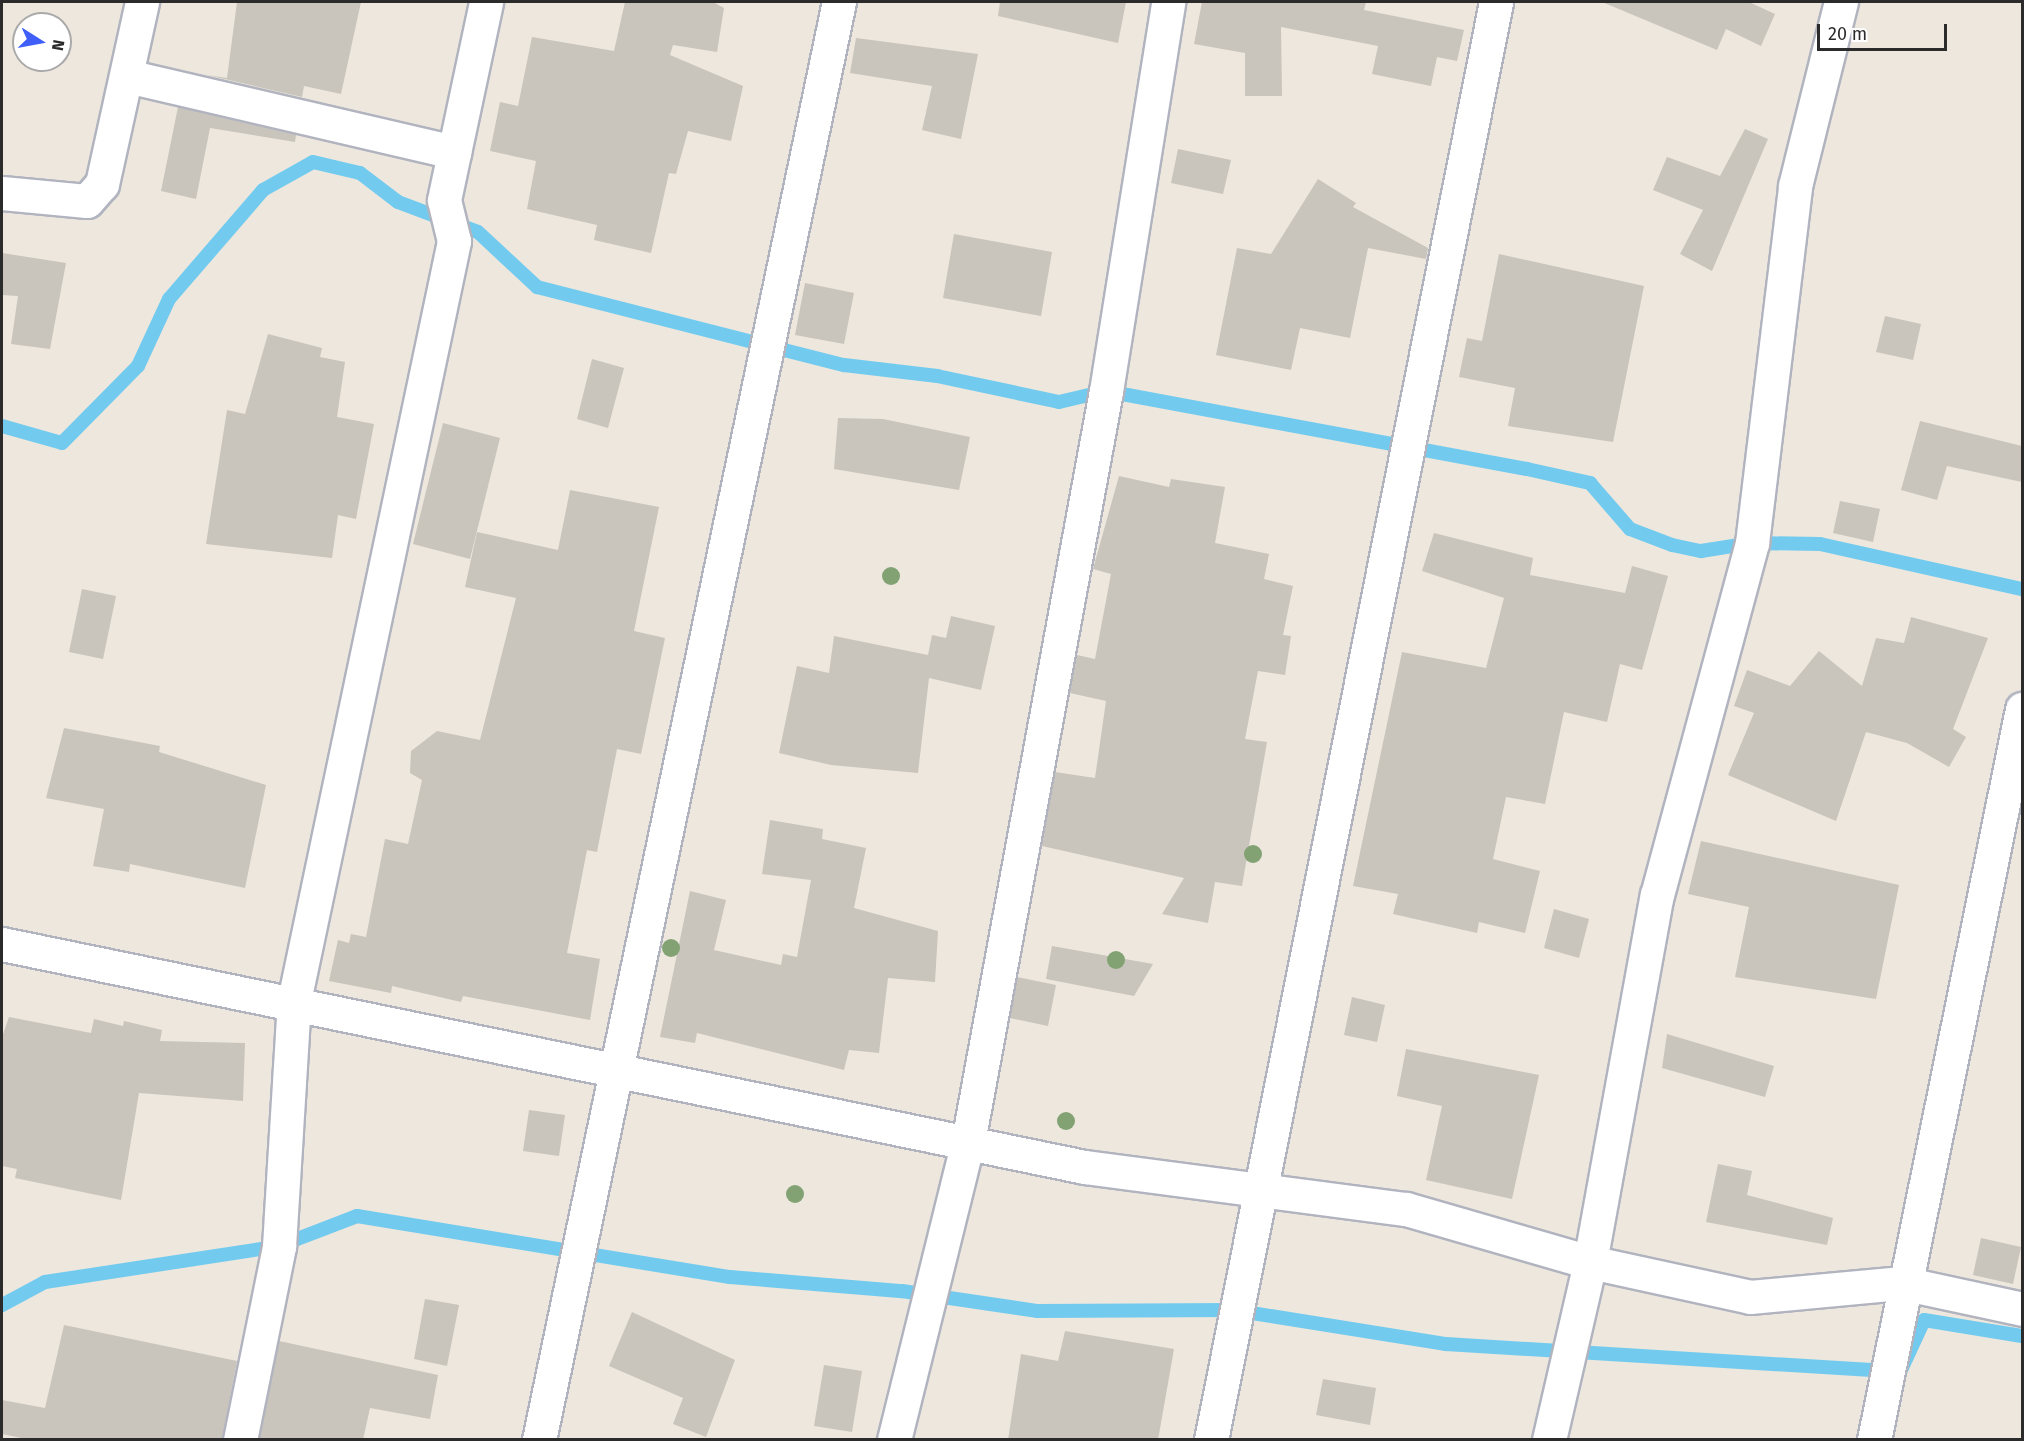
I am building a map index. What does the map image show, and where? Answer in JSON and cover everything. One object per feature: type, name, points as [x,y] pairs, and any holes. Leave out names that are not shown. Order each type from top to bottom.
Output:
[{"type":"street","points":[[2,193],[87,201],[102,184],[142,2]]},
{"type":"street","points":[[240,1440],[279,1246],[294,1001],[454,241],[444,200],[486,2]]},
{"type":"street","points":[[540,1440],[620,1069],[764,342],[839,2]]},
{"type":"street","points":[[894,1440],[968,1142],[1106,391],[1168,2]]},
{"type":"street","points":[[1211,1440],[1496,2]]},
{"type":"street","points":[[1549,1440],[1590,1262],[1656,895],[1752,543],[1795,186],[1841,2]]},
{"type":"street","points":[[127,76],[454,152]]},
{"type":"street","points":[[1874,1440],[1902,1283],[2022,709]]},
{"type":"street","points":[[2,944],[294,1001],[1085,1167],[1259,1192],[1406,1209],[1590,1262],[1750,1297],[1902,1283],[2022,1309]]},
{"type":"building","points":[[237,2],[361,2],[341,94],[304,86],[302,97],[207,75],[227,78]]},
{"type":"building","points":[[625,2],[713,2],[724,8],[717,52],[673,45],[670,55],[743,86],[731,141],[688,131],[676,174],[669,173],[651,253],[594,240],[597,225],[527,209],[536,161],[490,151],[500,102],[518,106],[532,37],[614,51]]},
{"type":"building","points":[[1000,2],[1126,2],[1118,43],[998,16]]},
{"type":"building","points":[[1202,2],[1366,2],[1364,10],[1464,30],[1457,61],[1437,57],[1431,86],[1372,74],[1378,46],[1281,27],[1282,96],[1245,96],[1245,53],[1194,44]]},
{"type":"building","points":[[1602,2],[1749,2],[1775,14],[1761,46],[1726,29],[1717,50]]},
{"type":"building","points":[[856,38],[978,54],[961,139],[922,130],[932,86],[850,73]]},
{"type":"building","points":[[178,107],[296,135],[295,142],[210,128],[196,199],[161,191]]},
{"type":"building","points":[[1745,129],[1768,139],[1712,271],[1680,254],[1703,210],[1653,190],[1667,157],[1720,176]]},
{"type":"building","points":[[1178,149],[1231,160],[1223,194],[1171,183]]},
{"type":"building","points":[[1318,179],[1356,203],[1353,207],[1428,248],[1426,259],[1368,248],[1350,338],[1300,328],[1291,370],[1216,355],[1237,248],[1271,254]]},
{"type":"building","points":[[954,234],[1052,252],[1041,316],[943,298]]},
{"type":"building","points":[[2,253],[66,263],[50,349],[11,344],[18,296],[2,295]]},
{"type":"building","points":[[1499,254],[1644,286],[1613,442],[1508,426],[1515,388],[1459,377],[1467,338],[1482,341]]},
{"type":"building","points":[[805,283],[854,293],[844,344],[795,335]]},
{"type":"building","points":[[1885,316],[1921,324],[1913,360],[1876,352]]},
{"type":"building","points":[[268,334],[322,348],[320,357],[345,362],[337,417],[374,424],[356,519],[338,515],[332,558],[206,544],[227,410],[245,414]]},
{"type":"building","points":[[592,359],[624,368],[608,428],[577,419]]},
{"type":"building","points":[[838,418],[883,419],[970,437],[959,490],[834,469]]},
{"type":"building","points":[[1920,421],[2022,446],[2022,482],[1947,466],[1937,500],[1901,490]]},
{"type":"building","points":[[443,423],[500,438],[470,559],[413,544]]},
{"type":"building","points":[[1119,476],[1169,487],[1171,479],[1225,487],[1215,543],[1269,554],[1264,579],[1293,586],[1283,635],[1291,636],[1285,675],[1258,671],[1245,739],[1267,742],[1242,886],[1215,882],[1208,923],[1162,914],[1184,878],[1042,846],[1055,772],[1095,778],[1106,701],[1070,693],[1077,655],[1095,659],[1111,574],[1093,569]]},
{"type":"building","points":[[570,490],[659,507],[634,631],[665,638],[641,754],[617,749],[597,852],[587,850],[567,953],[600,959],[590,1020],[463,996],[461,1002],[392,986],[391,993],[329,981],[338,940],[349,943],[351,934],[366,937],[385,839],[408,844],[422,780],[410,773],[411,751],[437,731],[480,740],[516,598],[465,587],[477,532],[558,550]]},
{"type":"building","points":[[1840,501],[1880,509],[1873,542],[1833,533]]},
{"type":"building","points":[[1434,533],[1533,558],[1530,575],[1625,593],[1632,566],[1668,576],[1642,670],[1620,664],[1607,722],[1564,712],[1545,804],[1506,797],[1493,859],[1540,871],[1525,933],[1479,922],[1477,933],[1393,914],[1398,894],[1353,886],[1402,652],[1486,668],[1504,598],[1422,571]]},
{"type":"building","points":[[82,589],[116,596],[103,659],[69,652]]},
{"type":"building","points":[[951,616],[995,626],[981,690],[929,678],[918,773],[831,765],[779,753],[797,666],[829,673],[834,636],[928,655],[932,635],[946,638]]},
{"type":"building","points":[[1911,617],[1988,638],[1953,729],[1966,737],[1949,767],[1907,743],[1866,732],[1836,821],[1728,775],[1754,713],[1734,706],[1747,670],[1790,686],[1819,651],[1862,686],[1876,638],[1904,643]]},
{"type":"building","points":[[64,728],[160,746],[159,752],[266,785],[245,888],[130,864],[129,872],[93,866],[104,809],[46,798]]},
{"type":"building","points":[[770,820],[823,829],[822,839],[866,848],[854,908],[938,931],[935,982],[888,978],[879,1053],[849,1050],[844,1070],[697,1033],[695,1043],[660,1037],[690,891],[726,900],[714,950],[781,965],[783,954],[797,957],[811,880],[762,874]]},
{"type":"building","points":[[1701,841],[1899,885],[1876,999],[1735,977],[1749,907],[1688,894]]},
{"type":"building","points":[[1554,909],[1589,919],[1579,958],[1544,948]]},
{"type":"building","points":[[1052,946],[1153,964],[1134,996],[1046,979]]},
{"type":"building","points":[[1017,977],[1056,985],[1048,1026],[1010,1018]]},
{"type":"building","points":[[1352,997],[1385,1005],[1377,1042],[1344,1035]]},
{"type":"building","points":[[9,1017],[91,1033],[94,1019],[123,1026],[124,1021],[162,1030],[160,1041],[245,1043],[243,1101],[139,1093],[121,1200],[15,1178],[17,1169],[2,1166],[2,1037]]},
{"type":"building","points":[[1667,1034],[1774,1066],[1765,1097],[1662,1068]]},
{"type":"building","points":[[1406,1049],[1539,1075],[1512,1199],[1426,1180],[1442,1106],[1397,1096]]},
{"type":"building","points":[[529,1110],[565,1115],[559,1156],[523,1151]]},
{"type":"building","points":[[1718,1164],[1752,1171],[1747,1195],[1833,1218],[1827,1245],[1706,1222]]},
{"type":"building","points":[[1981,1238],[2021,1247],[2013,1284],[1973,1275]]},
{"type":"building","points":[[425,1299],[459,1305],[447,1366],[414,1359]]},
{"type":"building","points":[[632,1312],[735,1360],[706,1437],[673,1424],[683,1398],[609,1366]]},
{"type":"building","points":[[64,1325],[237,1361],[222,1440],[31,1440],[2,1434],[2,1400],[45,1408]]},
{"type":"building","points":[[1065,1331],[1174,1349],[1158,1440],[1008,1440],[1021,1354],[1058,1361]]},
{"type":"building","points":[[279,1341],[438,1375],[430,1419],[370,1408],[363,1440],[259,1440]]},
{"type":"building","points":[[824,1365],[862,1371],[852,1432],[814,1426]]},
{"type":"building","points":[[1323,1379],[1376,1388],[1370,1425],[1316,1415]]},
{"type":"waterway","points":[[2,426],[62,443],[138,366],[169,299],[263,190],[313,162],[360,173],[398,202],[478,232],[537,287],[844,365],[937,376],[1059,402],[1106,391],[1527,469],[1590,483],[1630,529],[1672,545],[1701,551],[1752,543],[1820,544],[2022,589]]},
{"type":"waterway","points":[[2,1305],[45,1282],[279,1246],[357,1216],[730,1277],[902,1291],[1037,1311],[1233,1310],[1446,1344],[1900,1372],[1924,1320],[2022,1336]]}]
